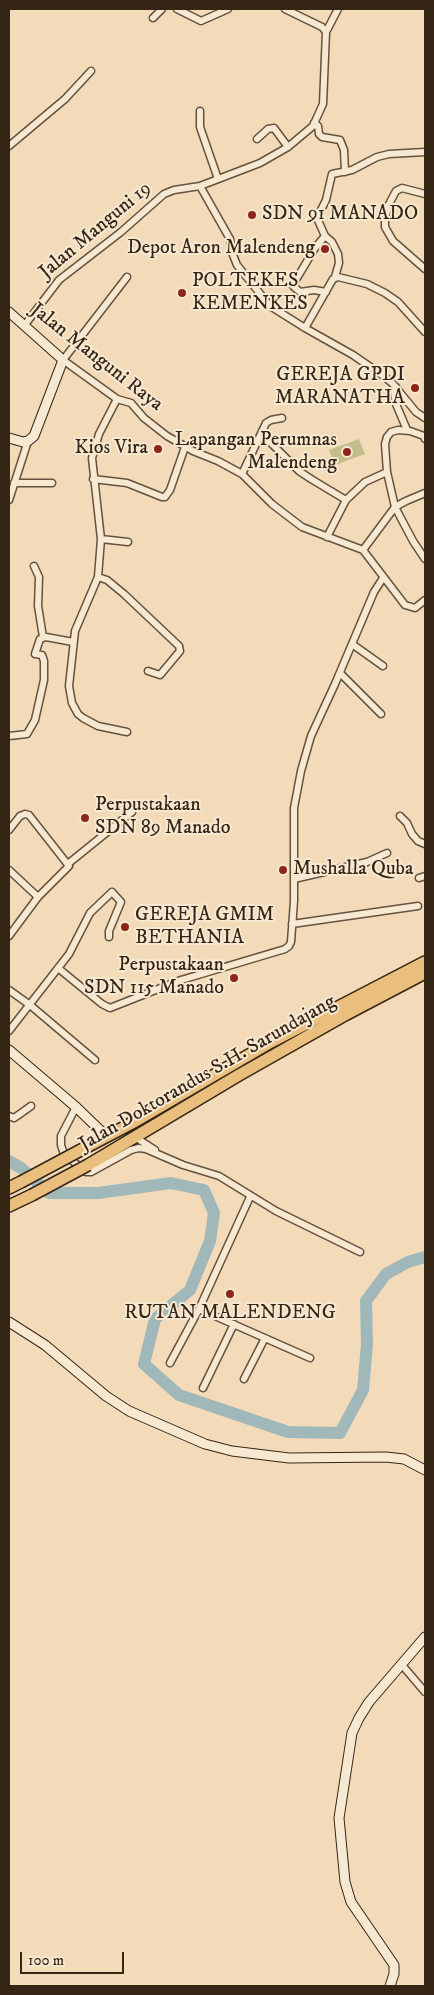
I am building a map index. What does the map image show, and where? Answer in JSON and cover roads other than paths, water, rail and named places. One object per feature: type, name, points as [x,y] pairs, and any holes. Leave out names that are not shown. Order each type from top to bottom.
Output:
[{"type":"highway","name":"Jalan Doktorandus S.H. Sarundajang","points":[[9,1206],[88,1165],[239,1075],[418,974],[425,962]]},
{"type":"highway","name":"Jalan Doktorandus S.H. Sarundajang","points":[[9,1188],[134,1122],[270,1042],[418,974]]},
{"type":"main road","name":"Jalan Manguni Raya","points":[[9,312],[63,360]]},
{"type":"main road","points":[[9,438],[18,442],[28,441],[34,436],[63,360]]},
{"type":"main road","points":[[10,1053],[76,1107],[106,1136]]},
{"type":"main road","points":[[9,1322],[45,1345],[106,1396],[129,1411],[205,1444],[232,1451],[288,1458],[386,1457],[404,1459],[425,1470]]},
{"type":"main road","points":[[390,1986],[394,1974],[394,1965],[360,1918],[351,1902],[344,1873],[339,1818],[352,1733],[358,1718],[425,1637]]},
{"type":"street","points":[[153,18],[162,9]]},
{"type":"street","points":[[177,9],[201,21],[228,9]]},
{"type":"street","points":[[284,9],[322,27],[326,32],[338,9]]},
{"type":"street","name":"Jalan Manguni 19","points":[[24,326],[59,280],[121,232],[164,194],[174,190],[200,186],[260,163],[302,137],[314,123],[324,98],[326,32]]},
{"type":"street","points":[[9,146],[65,99],[91,71]]},
{"type":"street","points":[[200,111],[200,127],[218,179]]},
{"type":"street","points":[[314,123],[318,126],[319,134],[322,137],[340,140],[344,150],[345,172]]},
{"type":"street","points":[[257,139],[272,128],[275,129],[288,147]]},
{"type":"street","points":[[305,328],[335,276],[339,263],[338,254],[317,221],[317,215],[326,200],[332,174],[345,172],[382,155],[425,152]]},
{"type":"street","points":[[200,186],[230,239],[237,265],[270,306],[353,355],[384,376],[396,387],[412,408],[425,418]]},
{"type":"street","points":[[425,194],[402,188],[396,191],[388,206],[385,221],[393,241],[425,269]]},
{"type":"street","points":[[324,296],[314,290],[300,292],[293,286],[315,248],[325,236]]},
{"type":"street","points":[[335,276],[367,284],[384,293],[398,302],[425,332]]},
{"type":"street","points":[[63,360],[126,277]]},
{"type":"street","name":"Jalan Manguni Raya","points":[[63,360],[117,399],[131,403],[154,426],[185,447],[242,474],[283,513],[302,527],[363,550]]},
{"type":"street","points":[[396,387],[394,392],[396,404],[407,430]]},
{"type":"street","points":[[117,399],[99,434],[93,451],[93,479],[101,539],[98,577],[78,622],[73,642],[70,686],[74,708],[83,718],[98,726],[127,732]]},
{"type":"street","points":[[242,474],[268,422],[282,418]]},
{"type":"street","points":[[425,440],[417,433],[407,430],[394,431],[386,437],[385,451],[387,472],[395,507],[425,559]]},
{"type":"street","points":[[260,436],[266,438],[299,471],[346,500]]},
{"type":"street","points":[[9,500],[28,441]]},
{"type":"street","points":[[93,479],[127,483],[166,497],[185,447]]},
{"type":"street","points":[[327,537],[346,500],[365,482],[387,472]]},
{"type":"street","points":[[14,483],[52,482]]},
{"type":"street","points":[[425,493],[406,500],[395,507],[363,550],[405,605],[415,608],[425,600]]},
{"type":"street","points":[[101,539],[128,542]]},
{"type":"street","points":[[34,566],[39,577],[38,606],[43,636]]},
{"type":"street","points":[[98,577],[107,580],[124,594],[179,646],[180,650],[160,674],[148,671]]},
{"type":"street","points":[[58,968],[102,1004],[110,1008],[181,980],[285,949],[291,942],[294,879],[293,826],[301,771],[311,736],[374,592],[383,578]]},
{"type":"street","points":[[43,636],[73,642]]},
{"type":"street","points":[[9,736],[27,734],[35,720],[44,680],[44,661],[42,655],[35,654],[39,640],[43,636]]},
{"type":"street","points":[[352,644],[383,666]]},
{"type":"street","points":[[340,673],[381,714]]},
{"type":"street","points":[[9,935],[38,897],[70,866],[69,863],[132,812]]},
{"type":"street","points":[[9,830],[20,816],[29,815],[69,863]]},
{"type":"street","points":[[400,816],[407,823],[418,841],[425,844]]},
{"type":"street","points":[[294,879],[367,862],[387,853]]},
{"type":"street","points":[[9,870],[38,897]]},
{"type":"street","points":[[9,1031],[72,949],[90,913],[112,892],[121,902],[109,931],[109,938]]},
{"type":"street","points":[[292,924],[418,906]]},
{"type":"street","points":[[9,990],[30,1005],[95,1060]]},
{"type":"street","points":[[9,1116],[14,1118],[31,1106]]},
{"type":"street","points":[[76,1107],[61,1136],[61,1145],[64,1154],[86,1172],[91,1172],[123,1153],[139,1148],[232,1182],[250,1197],[360,1252]]},
{"type":"street","points":[[135,1137],[169,1159]]},
{"type":"street","points":[[170,1363],[199,1309],[250,1197]]},
{"type":"street","points":[[199,1309],[310,1358]]},
{"type":"street","points":[[203,1388],[234,1324]]},
{"type":"street","points":[[244,1379],[265,1338]]},
{"type":"street","points":[[402,1665],[425,1692]]},
{"type":"waterway","points":[[9,1161],[21,1168],[49,1193],[98,1193],[171,1183],[204,1190],[214,1213],[210,1241],[190,1290],[155,1319],[144,1364],[179,1395],[288,1432],[340,1433],[363,1390],[367,1344],[366,1301],[386,1274],[408,1262],[425,1257]]},
{"type":"place","name":"SDN 91 MANADO","points":[[252,215]]},
{"type":"place","name":"Depot Aron Malendeng","points":[[325,249]]},
{"type":"place","name":"POLTEKES KEMENKES","points":[[182,293]]},
{"type":"place","name":"GEREJA GPDI MARANATHA","points":[[415,388]]},
{"type":"place","name":"Kios Vira","points":[[158,449]]},
{"type":"place","name":"Lapangan Perumnas Malendeng","points":[[347,452]]},
{"type":"place","name":"Perpustakaan SDN 89 Manado","points":[[85,818]]},
{"type":"place","name":"Mushalla Quba","points":[[283,870]]},
{"type":"place","name":"GEREJA GMIM BETHANIA","points":[[125,927]]},
{"type":"place","name":"Perpustakaan SDN 115 Manado","points":[[234,978]]},
{"type":"place","name":"RUTAN MALENDENG","points":[[230,1294]]}]
